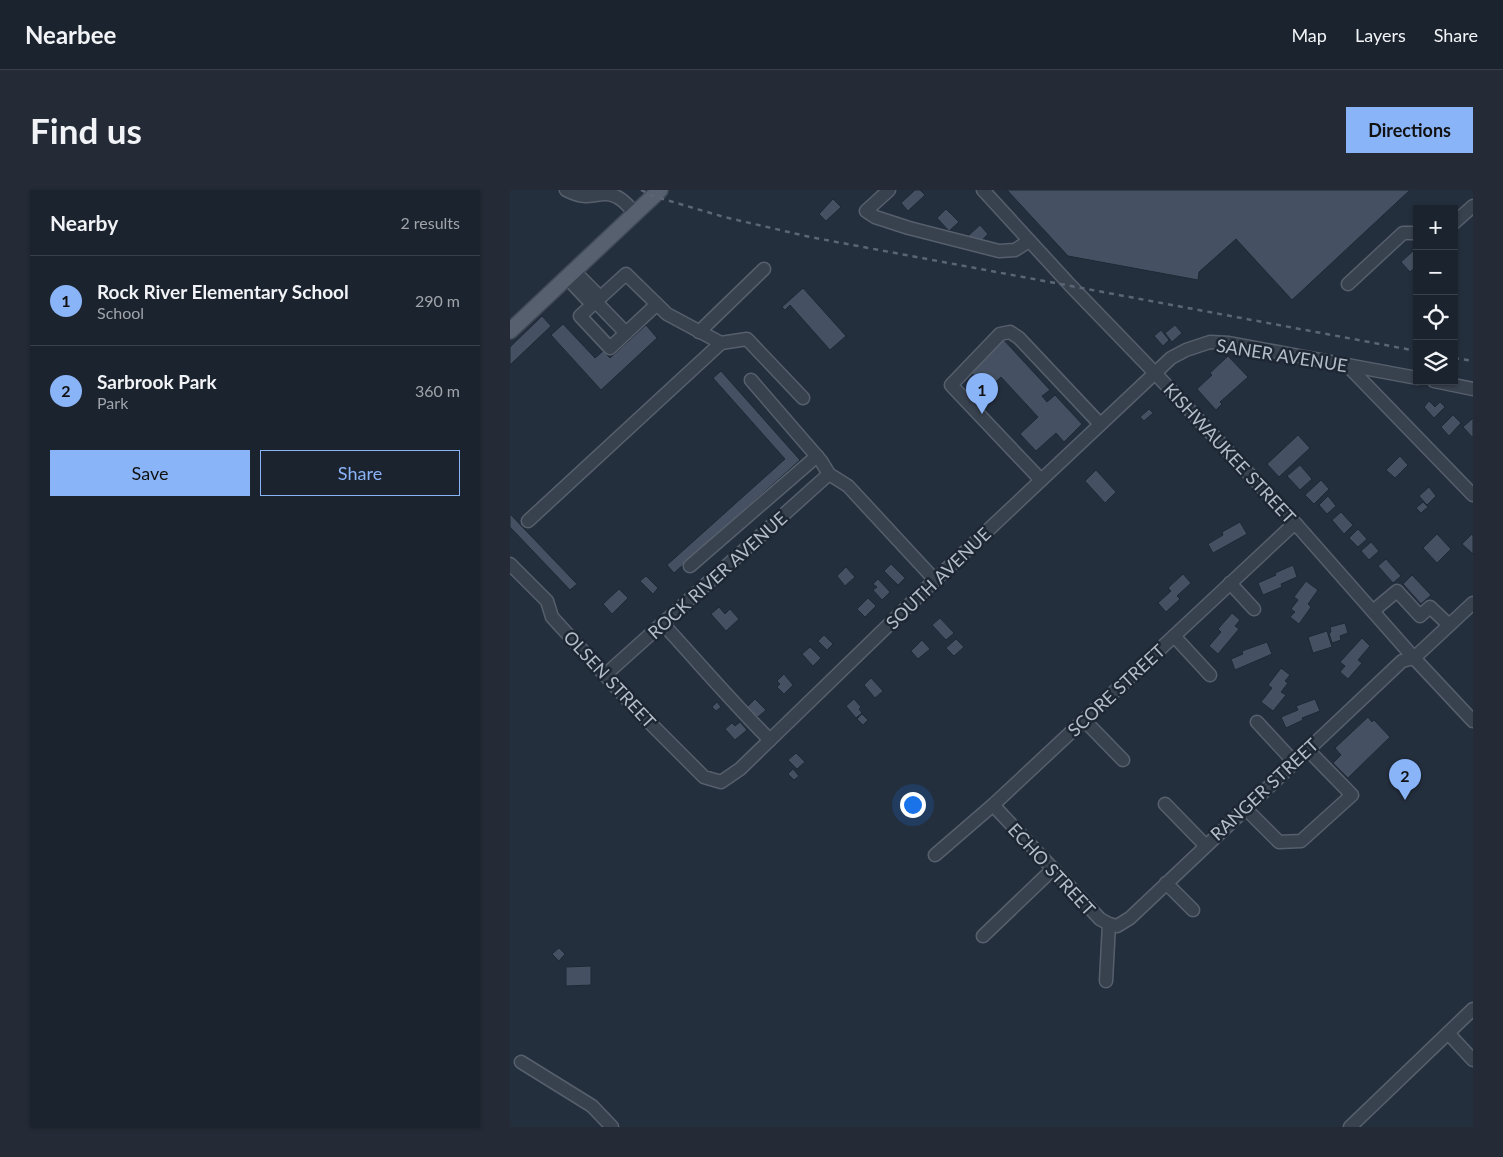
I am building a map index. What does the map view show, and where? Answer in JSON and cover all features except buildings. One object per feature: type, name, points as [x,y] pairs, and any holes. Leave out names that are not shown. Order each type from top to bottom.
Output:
[{"type":"main road","points":[[510,331],[572,276],[660,190]]},
{"type":"street","points":[[566,190],[575,195],[584,196],[612,195],[619,198],[635,213]]},
{"type":"street","points":[[889,190],[866,211],[875,217],[909,228],[999,251],[1015,250],[1029,241]]},
{"type":"street","name":"KISHWAUKEE STREET","points":[[983,190],[1295,523],[1414,658],[1473,721]]},
{"type":"street","points":[[1458,219],[1473,206]]},
{"type":"street","points":[[1348,284],[1403,233],[1413,233]]},
{"type":"street","points":[[699,332],[764,269]]},
{"type":"street","points":[[656,305],[610,348],[580,316],[594,300],[626,274],[666,314],[721,343]]},
{"type":"street","points":[[572,276],[571,282],[588,299],[594,300],[626,333]]},
{"type":"street","points":[[1041,480],[951,385],[1000,334],[1010,332],[1018,338],[1100,424]]},
{"type":"street","points":[[528,521],[721,343],[747,339],[803,398]]},
{"type":"street","name":"SANER AVENUE","points":[[1154,372],[1171,358],[1186,350],[1210,342],[1229,343],[1413,377]]},
{"type":"street","points":[[1347,365],[1473,495]]},
{"type":"street","name":"SOUTH AVENUE","points":[[721,782],[740,769],[1154,372]]},
{"type":"street","points":[[751,380],[829,474],[848,486],[935,580]]},
{"type":"street","points":[[1454,385],[1473,389]]},
{"type":"street","points":[[690,566],[816,456]]},
{"type":"street","name":"ROCK RIVER AVENUE","points":[[605,675],[829,474]]},
{"type":"street","name":"SCORE STREET","points":[[935,855],[992,805],[1295,523]]},
{"type":"street","name":"OLSEN STREET","points":[[510,564],[547,601],[552,617],[634,707],[704,777],[721,782]]},
{"type":"street","points":[[1230,583],[1254,609]]},
{"type":"street","points":[[1373,611],[1397,591],[1420,616],[1430,607],[1449,626]]},
{"type":"street","name":"RANGER STREET","points":[[1113,925],[1130,918],[1205,845],[1402,661],[1414,658],[1473,603]]},
{"type":"street","points":[[663,624],[704,668],[737,708],[770,740]]},
{"type":"street","points":[[1174,636],[1210,675]]},
{"type":"street","points":[[1084,720],[1123,760]]},
{"type":"street","points":[[1257,722],[1294,762]]},
{"type":"street","points":[[1245,808],[1279,842],[1301,841],[1352,795],[1308,749]]},
{"type":"street","points":[[1165,804],[1205,845]]},
{"type":"street","name":"ECHO STREET","points":[[992,805],[1100,919],[1113,925]]},
{"type":"street","points":[[983,936],[1053,869]]},
{"type":"street","points":[[1166,883],[1193,910]]},
{"type":"street","points":[[1106,981],[1113,925]]},
{"type":"street","points":[[1350,1127],[1473,1009]]},
{"type":"street","points":[[1448,1033],[1473,1060]]},
{"type":"street","points":[[521,1062],[592,1106],[612,1127]]},
{"type":"railway","points":[[641,190],[653,196],[724,217],[810,237],[1413,350]]},
{"type":"railway","points":[[1458,359],[1473,361]]},
{"type":"place","name":"Rock River Elementary School","points":[[982,414]]},
{"type":"place","name":"Sarbrook Park","points":[[1405,800]]}]
